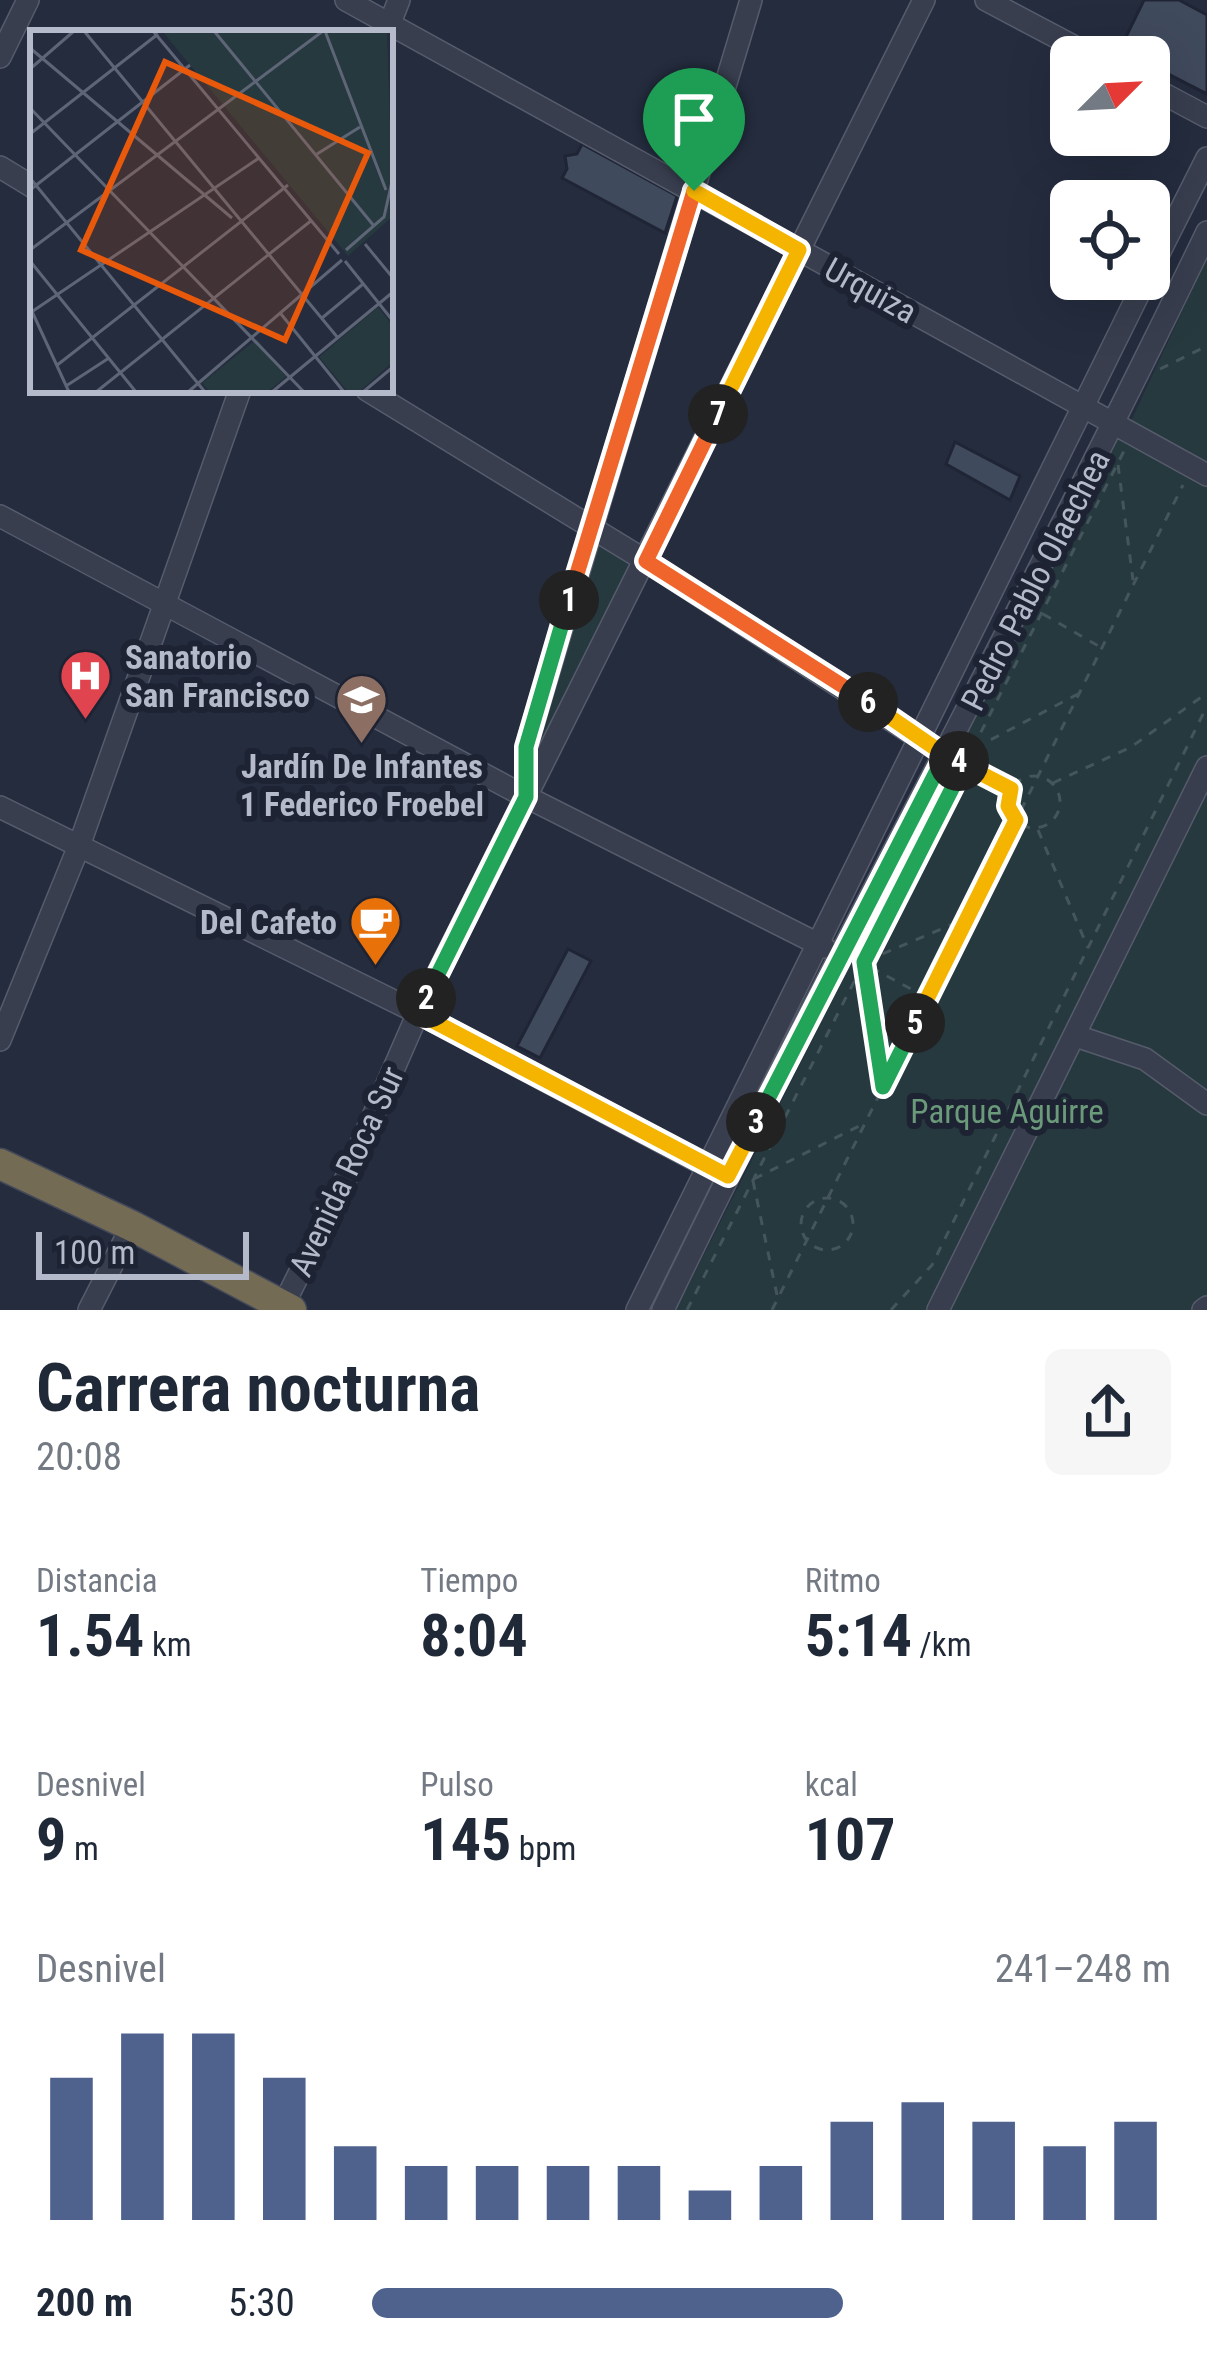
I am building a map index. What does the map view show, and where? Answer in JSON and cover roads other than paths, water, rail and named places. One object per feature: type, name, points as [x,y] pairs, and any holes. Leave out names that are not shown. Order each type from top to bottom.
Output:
[{"type":"highway","points":[[0,1164],[132,1226],[285,1309]]},
{"type":"street","points":[[0,56],[28,0]]},
{"type":"street","name":"Urquiza","points":[[346,0],[388,29]]},
{"type":"street","points":[[388,29],[399,0]]},
{"type":"street","points":[[526,797],[526,747],[751,0]]},
{"type":"street","name":"Avenida Roca Sur","points":[[285,1309],[418,1013],[924,0]]},
{"type":"street","points":[[986,0],[1054,36]]},
{"type":"street","name":"Urquiza","points":[[393,32],[694,191],[1123,429],[1197,476]]},
{"type":"street","points":[[1170,97],[1207,117]]},
{"type":"street","name":"Pedro Pablo Olaechea","points":[[1170,231],[1207,158]]},
{"type":"street","points":[[0,166],[30,185]]},
{"type":"street","name":"Pedro Pablo Olaechea","points":[[637,1310],[955,759],[1123,429],[1207,232]]},
{"type":"street","name":"Pedro Pablo Olaechea","points":[[663,1310],[717,1171],[816,944],[1135,300]]},
{"type":"street","points":[[0,1040],[79,845],[239,393]]},
{"type":"street","points":[[372,393],[955,759]]},
{"type":"street","points":[[0,516],[526,797],[841,956]]},
{"type":"street","points":[[938,1310],[1207,767]]},
{"type":"street","points":[[0,807],[418,1013],[717,1171]]},
{"type":"street","points":[[1076,1036],[1145,1059],[1207,1104]]},
{"type":"street","points":[[89,1310],[132,1226]]},
{"type":"place","name":"Sanatorio San Francisco","points":[[86,722]]},
{"type":"place","name":"Jardín De Infantes 1 Federico Froebel","points":[[362,745]]},
{"type":"place","name":"Del Cafeto","points":[[376,968]]},
{"type":"park label","name":"Parque Aguirre","points":[[1007,1111]]}]
